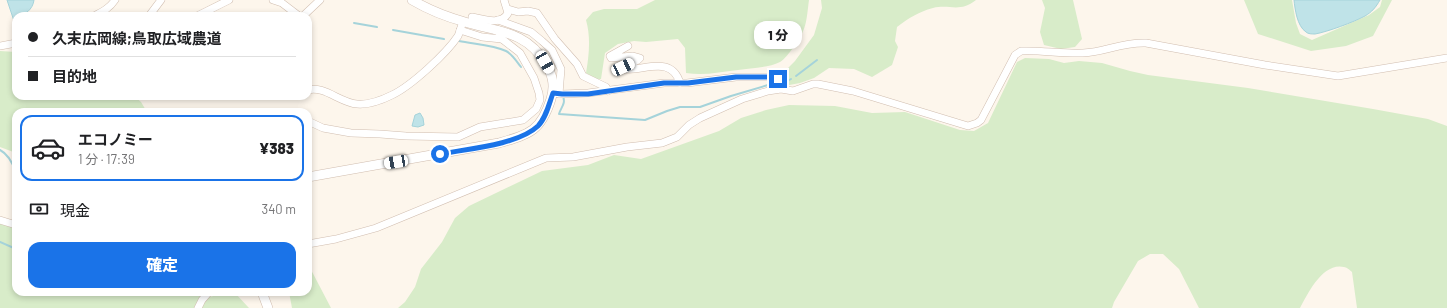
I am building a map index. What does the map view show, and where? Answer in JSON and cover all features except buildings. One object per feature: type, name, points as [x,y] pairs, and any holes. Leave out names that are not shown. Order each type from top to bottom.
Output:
[{"type":"street","points":[[102,12],[112,5],[115,0]]},
{"type":"street","points":[[152,12],[161,0]]},
{"type":"street","points":[[205,12],[229,0]]},
{"type":"street","points":[[273,0],[282,4],[293,12]]},
{"type":"street","points":[[307,12],[320,0]]},
{"type":"street","points":[[412,0],[425,7],[465,23],[498,30],[528,43],[541,54],[554,81],[556,93]]},
{"type":"street","points":[[498,20],[506,16],[508,13],[504,0]]},
{"type":"street","points":[[508,9],[518,12],[528,11],[537,13],[555,39],[577,64],[583,76],[606,87],[608,91]]},
{"type":"street","points":[[312,176],[500,143],[526,135],[538,126],[556,93],[561,69],[552,50],[531,32],[498,20],[465,23]]},
{"type":"street","points":[[465,23],[482,37],[502,39]]},
{"type":"street","points":[[312,90],[316,89],[338,99],[357,104],[376,102],[393,95],[412,82],[447,48],[458,35],[465,23]]},
{"type":"street","points":[[312,124],[323,128],[351,133],[406,136],[458,136],[480,127],[523,120],[536,110],[540,100],[539,93],[534,78],[520,53],[502,39],[498,30]]},
{"type":"street","points":[[0,46],[12,44]]},
{"type":"street","points":[[312,243],[336,239],[376,228],[546,158],[573,157],[627,147],[668,142],[677,137],[689,125],[700,118],[742,99],[775,89],[793,91],[813,84],[818,84],[853,91],[968,126],[981,120],[1015,55],[1021,51],[1082,54],[1127,44],[1146,44],[1338,76],[1447,58]]},
{"type":"street","points":[[628,46],[610,56],[611,58],[627,56],[640,58],[622,69],[666,67],[675,72],[680,83]]},
{"type":"street","points":[[556,93],[588,94],[649,85],[736,77],[774,77],[778,79]]},
{"type":"street","points":[[0,220],[12,224]]},
{"type":"street","points":[[198,308],[206,296]]},
{"type":"street","points":[[264,296],[268,308]]},
{"type":"green space","points":[[655,0],[809,0],[806,20],[801,36],[785,58],[770,66],[712,73],[686,73],[685,48],[678,39],[646,42],[634,41],[618,44],[605,53],[601,79],[595,79],[586,73],[589,33],[586,20],[593,12],[604,9],[637,9]]},
{"type":"green space","points":[[821,0],[976,0],[965,6],[939,7],[923,11],[897,27],[895,41],[898,47],[892,65],[872,77],[854,69],[829,68],[814,78],[800,83],[784,86],[780,84],[784,72],[795,61],[814,35],[822,8]]},
{"type":"green space","points":[[1042,0],[1073,0],[1082,39],[1075,47],[1061,49],[1044,45],[1040,32],[1045,8]]},
{"type":"green space","points":[[1244,0],[1292,0],[1296,23],[1300,34],[1312,40],[1369,15],[1380,7],[1382,0],[1392,0],[1373,36],[1346,46],[1311,51],[1258,34]]},
{"type":"green space","points":[[0,51],[12,52],[12,100],[139,100],[145,108],[12,108],[12,152],[0,147]]},
{"type":"green space","points":[[1025,58],[1049,59],[1064,63],[1079,61],[1102,63],[1148,75],[1248,88],[1373,109],[1428,119],[1447,126],[1447,308],[1357,308],[1352,272],[1345,267],[1336,267],[1329,269],[1317,280],[1300,308],[1199,308],[1179,269],[1163,254],[1150,254],[1138,261],[1112,308],[398,308],[405,302],[415,287],[421,269],[442,242],[455,218],[469,206],[542,171],[588,165],[614,155],[641,159],[719,131],[741,118],[789,105],[835,106],[872,113],[905,112],[960,130],[974,131],[988,123],[1017,62]]},
{"type":"green space","points":[[0,222],[12,227],[12,296],[204,296],[196,308],[0,308]]},
{"type":"green space","points":[[312,272],[331,308],[292,308],[290,296],[312,296]]},
{"type":"green space","points":[[213,296],[238,296],[249,308],[199,308],[205,298]]},
{"type":"water","points":[[7,0],[34,0],[28,11],[12,12],[12,15]]},
{"type":"water","points":[[1294,0],[1380,0],[1374,9],[1365,16],[1326,31],[1310,34],[1300,26]]},
{"type":"water","points":[[420,113],[423,118],[424,125],[418,127],[412,126],[415,115]]},
{"type":"waterway","points":[[354,23],[377,27]]},
{"type":"waterway","points":[[393,30],[444,39]]},
{"type":"waterway","points":[[459,41],[489,46],[506,51],[521,67]]},
{"type":"waterway","points":[[796,76],[817,60]]},
{"type":"waterway","points":[[784,83],[791,79]]},
{"type":"waterway","points":[[563,96],[564,103],[559,114],[645,120],[680,107],[700,107],[768,85]]},
{"type":"waterway","points":[[0,150],[12,163]]},
{"type":"waterway","points":[[0,242],[12,247]]},
{"type":"route","points":[[440,154],[500,143],[526,135],[538,126],[548,109],[553,93],[588,94],[664,83],[688,83],[736,77],[774,77],[778,79]]}]
